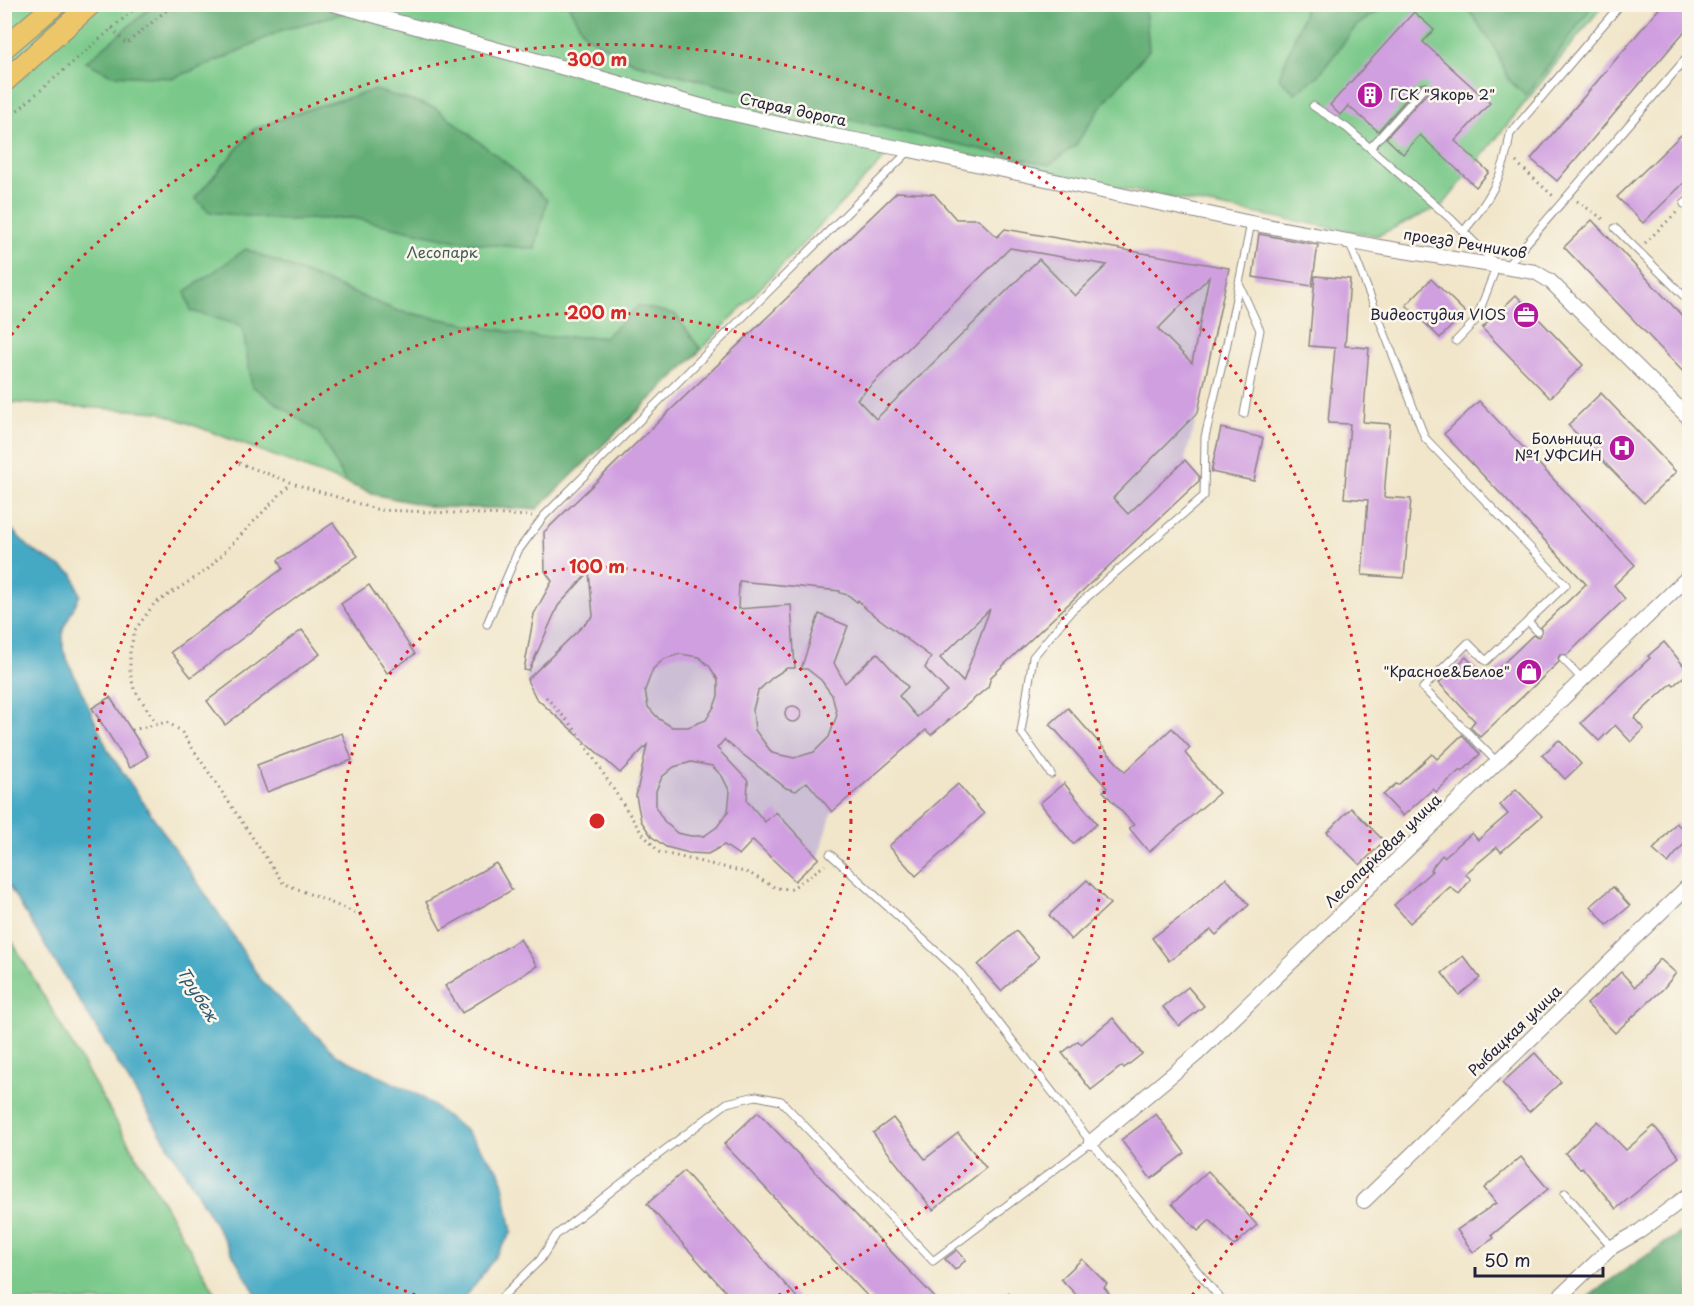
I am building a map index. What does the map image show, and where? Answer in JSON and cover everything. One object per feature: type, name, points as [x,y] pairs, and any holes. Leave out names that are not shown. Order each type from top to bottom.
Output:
[{"type":"main road","points":[[4,48],[56,4]]},
{"type":"main road","points":[[4,82],[91,4]]},
{"type":"street","name":"Старая дорога","points":[[333,4],[712,109],[1251,223]]},
{"type":"street","name":"проезд Речников","points":[[1251,223],[1535,272],[1550,281],[1687,413]]},
{"type":"street","name":"Лесопарковая улица","points":[[1091,1142],[1198,1053],[1689,575]]},
{"type":"street","name":"Рыбацкая улица","points":[[1364,1201],[1689,884]]},
{"type":"street","points":[[1554,1302],[1612,1248],[1640,1231],[1689,1194]]},
{"type":"lane","points":[[1463,232],[1476,217],[1500,178],[1508,155],[1510,134],[1621,4]]},
{"type":"lane","points":[[1456,341],[1476,320],[1501,266],[1689,54]]},
{"type":"lane","points":[[1370,148],[1424,88]]},
{"type":"lane","points":[[1312,106],[1347,128],[1501,266]]},
{"type":"lane","points":[[487,624],[518,551],[544,516],[910,150]]},
{"type":"lane","points":[[1052,774],[1021,732],[1033,657],[1072,610],[1204,496],[1205,437],[1226,348],[1251,223]]},
{"type":"lane","points":[[1615,228],[1689,302]]},
{"type":"lane","points":[[1349,241],[1425,438],[1566,585],[1486,661],[1468,644],[1423,688],[1498,763]]},
{"type":"lane","points":[[1239,284],[1260,330],[1244,414]]},
{"type":"lane","points":[[1527,621],[1537,631]]},
{"type":"lane","points":[[1563,658],[1582,679]]},
{"type":"lane","points":[[832,856],[960,973],[1091,1142],[1223,1302]]},
{"type":"lane","points":[[497,1302],[540,1260],[556,1235],[727,1103],[756,1096],[781,1101],[933,1261],[1091,1142]]},
{"type":"lane","points":[[1565,1193],[1612,1248]]},
{"type":"path","points":[[4,122],[140,4]]},
{"type":"path","points":[[112,28],[126,44],[174,4]]},
{"type":"path","points":[[1522,167],[1546,189]]},
{"type":"path","points":[[1646,242],[1687,202]]},
{"type":"path","points":[[1582,206],[1599,217]]},
{"type":"path","points":[[238,462],[291,483],[379,510],[544,516]]},
{"type":"path","points":[[157,724],[134,688],[129,672],[129,651],[135,630],[154,604],[207,570],[291,483]]},
{"type":"path","points":[[546,697],[574,728],[641,832],[659,852],[749,873],[776,888],[791,889],[832,856]]},
{"type":"path","points":[[132,730],[167,722],[182,731],[283,883],[363,916]]},
{"type":"path","points":[[1008,1292],[1015,1302]]},
{"type":"shaded area","points":[[897,192],[934,194],[956,219],[978,219],[997,237],[1229,268],[1198,412],[1185,460],[1201,479],[991,677],[988,687],[931,735],[926,730],[832,812],[819,858],[795,881],[753,840],[739,855],[724,845],[708,854],[689,853],[666,847],[652,837],[641,821],[636,796],[640,777],[649,761],[640,752],[620,773],[536,698],[525,675],[534,667],[528,645],[534,614],[552,581],[545,571],[544,532]]},
{"type":"green space","name":"Лесопарк","points":[[4,5],[1603,5],[1443,205],[1377,236],[895,147],[701,350],[537,509],[434,507],[377,495],[159,412],[5,402]]},
{"type":"green space","points":[[154,5],[373,5],[282,30],[224,58],[174,78],[112,75],[86,62]]},
{"type":"green space","points":[[568,5],[1145,5],[1149,50],[1103,104],[1075,146],[1049,165],[847,119],[634,63],[585,35]]},
{"type":"green space","points":[[1302,5],[1388,5],[1357,25],[1319,75],[1295,93],[1279,78],[1304,13]]},
{"type":"green space","points":[[1465,5],[1593,5],[1526,96],[1509,80],[1494,46]]},
{"type":"green space","points":[[375,90],[436,108],[506,163],[547,200],[535,249],[457,241],[353,218],[282,220],[209,212],[195,198],[254,129],[315,107]]},
{"type":"green space","points":[[246,249],[398,311],[537,337],[605,337],[638,306],[675,314],[701,350],[537,509],[434,507],[377,495],[346,483],[319,433],[252,386],[242,326],[191,311],[185,292]]},
{"type":"green space","points":[[5,929],[220,1301],[5,1301]]},
{"type":"green space","points":[[1689,1227],[1689,1301],[1583,1301],[1612,1279]]},
{"type":"water","name":"Трубеж","points":[[4,518],[32,550],[73,574],[80,595],[63,629],[63,650],[109,752],[225,923],[260,979],[336,1055],[420,1096],[466,1131],[501,1174],[512,1232],[476,1284],[460,1301],[260,1301],[184,1171],[5,880]]},
{"type":"building","points":[[1663,4],[1689,4],[1689,26],[1557,181],[1531,159]]},
{"type":"building","name":"ГСК \"Якорь 2\"","points":[[1414,12],[1434,30],[1423,42],[1490,103],[1455,141],[1489,172],[1476,187],[1420,135],[1403,154],[1386,138],[1428,92],[1427,83],[1420,84],[1378,131],[1348,106],[1340,115],[1330,105]]},
{"type":"building","points":[[1681,135],[1689,144],[1689,178],[1643,223],[1617,197]]},
{"type":"building","points":[[897,192],[934,194],[956,219],[978,219],[997,237],[1005,229],[1229,268],[1198,412],[1113,498],[1128,514],[1185,460],[1199,476],[1199,481],[991,677],[988,687],[931,735],[926,730],[832,812],[807,782],[796,791],[786,788],[724,740],[717,748],[748,781],[747,801],[765,822],[776,812],[819,858],[795,881],[753,840],[739,855],[724,845],[708,854],[689,853],[666,847],[652,837],[641,821],[636,796],[647,745],[620,773],[536,698],[527,680],[593,616],[589,572],[558,606],[529,671],[524,670],[534,614],[552,581],[545,571],[544,532]],"holes":[[[1010,248],[1107,265],[1075,296],[1039,259],[876,419],[857,399]],[[1209,277],[1192,363],[1158,329]],[[739,581],[840,591],[857,602],[858,600],[866,609],[931,657],[925,668],[947,691],[917,717],[899,696],[908,687],[877,653],[845,683],[834,663],[848,626],[819,614],[801,669],[807,669],[821,680],[832,695],[837,715],[829,737],[814,752],[794,758],[772,753],[755,730],[753,710],[758,691],[787,668],[795,668],[791,605],[738,609]],[[990,609],[963,682],[940,658]],[[680,654],[699,657],[710,667],[718,680],[718,696],[706,720],[688,727],[672,727],[659,719],[648,707],[645,690],[653,669],[664,659]],[[691,762],[712,766],[722,776],[730,792],[728,812],[717,827],[704,836],[677,833],[664,821],[656,808],[656,791],[662,777],[674,767]]]},
{"type":"building","points":[[1592,220],[1689,323],[1689,378],[1564,247]]},
{"type":"building","points":[[1259,234],[1318,245],[1312,286],[1253,277]]},
{"type":"building","points":[[1315,276],[1350,279],[1345,346],[1369,348],[1363,422],[1390,424],[1384,497],[1411,499],[1404,578],[1362,575],[1368,500],[1344,498],[1350,424],[1328,423],[1335,348],[1309,346]]},
{"type":"building","points":[[1431,279],[1465,312],[1440,338],[1406,305]]},
{"type":"building","points":[[1516,295],[1583,365],[1550,398],[1482,328]]},
{"type":"building","name":"Больница №1 УФСИН","points":[[1601,393],[1676,472],[1644,503],[1568,425]]},
{"type":"building","points":[[1479,401],[1635,565],[1614,585],[1625,599],[1567,655],[1560,655],[1559,662],[1480,737],[1470,727],[1475,721],[1439,683],[1466,657],[1487,679],[1533,635],[1538,637],[1541,635],[1541,627],[1586,584],[1444,434]]},
{"type":"building","points":[[1221,428],[1263,438],[1254,481],[1211,472]]},
{"type":"building","points":[[333,523],[358,556],[301,594],[191,677],[171,652],[282,569],[278,560]]},
{"type":"building","points":[[369,585],[415,654],[387,673],[341,604]]},
{"type":"building","points":[[302,630],[320,654],[225,725],[207,701]]},
{"type":"building","points":[[1664,642],[1689,672],[1674,685],[1672,683],[1634,718],[1644,729],[1631,742],[1615,725],[1599,741],[1581,723]]},
{"type":"building","points":[[110,697],[148,756],[130,768],[92,708]]},
{"type":"building","points":[[790,706],[796,706],[801,714],[799,720],[790,722],[785,717],[785,711]]},
{"type":"building","points":[[1068,708],[1125,772],[1172,728],[1190,748],[1185,753],[1219,793],[1149,852],[1129,828],[1134,825],[1103,791],[1107,788],[1050,724]]},
{"type":"building","points":[[342,733],[352,760],[267,792],[257,765]]},
{"type":"building","points":[[1462,735],[1480,754],[1462,772],[1460,770],[1436,792],[1433,789],[1403,816],[1383,795],[1396,784],[1398,785],[1432,754],[1437,759]]},
{"type":"building","points":[[1559,740],[1581,764],[1565,779],[1542,755]]},
{"type":"building","points":[[1064,783],[1097,824],[1073,844],[1040,803]]},
{"type":"building","points":[[958,784],[984,814],[916,876],[889,846]]},
{"type":"building","points":[[1516,789],[1542,816],[1501,852],[1497,847],[1465,874],[1471,879],[1459,894],[1450,887],[1410,923],[1394,905],[1432,871],[1430,870],[1442,855],[1444,857],[1472,833],[1478,840],[1508,814],[1500,805]]},
{"type":"building","points":[[1351,808],[1384,841],[1360,865],[1327,832]]},
{"type":"building","points":[[1676,823],[1689,834],[1689,838],[1668,863],[1653,850]]},
{"type":"building","points":[[496,863],[512,890],[441,930],[426,902]]},
{"type":"building","points":[[1226,878],[1249,905],[1216,935],[1211,930],[1169,961],[1152,938],[1189,911]]},
{"type":"building","points":[[1087,880],[1110,904],[1071,940],[1049,915]]},
{"type":"building","points":[[1613,887],[1630,906],[1607,925],[1591,906]]},
{"type":"building","points":[[1016,931],[1039,957],[1001,991],[978,965]]},
{"type":"building","points":[[520,939],[537,966],[462,1013],[445,986]]},
{"type":"building","points":[[1463,956],[1480,978],[1459,995],[1442,973]]},
{"type":"building","points":[[1660,959],[1676,973],[1663,989],[1615,1033],[1587,1004],[1621,972],[1635,987]]},
{"type":"building","points":[[1188,987],[1204,1006],[1179,1026],[1163,1007]]},
{"type":"building","points":[[1113,1018],[1142,1054],[1091,1090],[1062,1053],[1078,1041],[1081,1044]]},
{"type":"building","points":[[1535,1053],[1561,1082],[1529,1112],[1502,1083]]},
{"type":"building","points":[[758,1112],[939,1302],[873,1302],[724,1144]]},
{"type":"building","points":[[1156,1114],[1185,1153],[1151,1179],[1121,1140]]},
{"type":"building","points":[[893,1118],[925,1159],[958,1133],[986,1168],[933,1210],[873,1133]]},
{"type":"building","points":[[1598,1121],[1626,1150],[1654,1126],[1679,1157],[1616,1209],[1582,1167],[1580,1169],[1565,1153]]},
{"type":"building","points":[[1521,1157],[1548,1189],[1492,1235],[1494,1238],[1473,1252],[1457,1230],[1496,1203],[1484,1188]]},
{"type":"building","points":[[684,1171],[801,1302],[735,1302],[647,1204]]},
{"type":"building","points":[[1208,1171],[1257,1225],[1234,1246],[1210,1220],[1198,1231],[1172,1204]]},
{"type":"building","points":[[957,1250],[966,1260],[955,1270],[945,1259]]},
{"type":"building","points":[[1082,1259],[1107,1284],[1104,1287],[1116,1302],[1083,1302],[1061,1279]]},
{"type":"place","name":"ГСК \"Якорь 2\"","points":[[1370,95]]},
{"type":"place","name":"Видеостудия VIOS","points":[[1526,315]]},
{"type":"place","name":"Больница №1 УФСИН","points":[[1622,448]]},
{"type":"place","name":"\"Красное&Белое\"","points":[[1529,672]]}]
